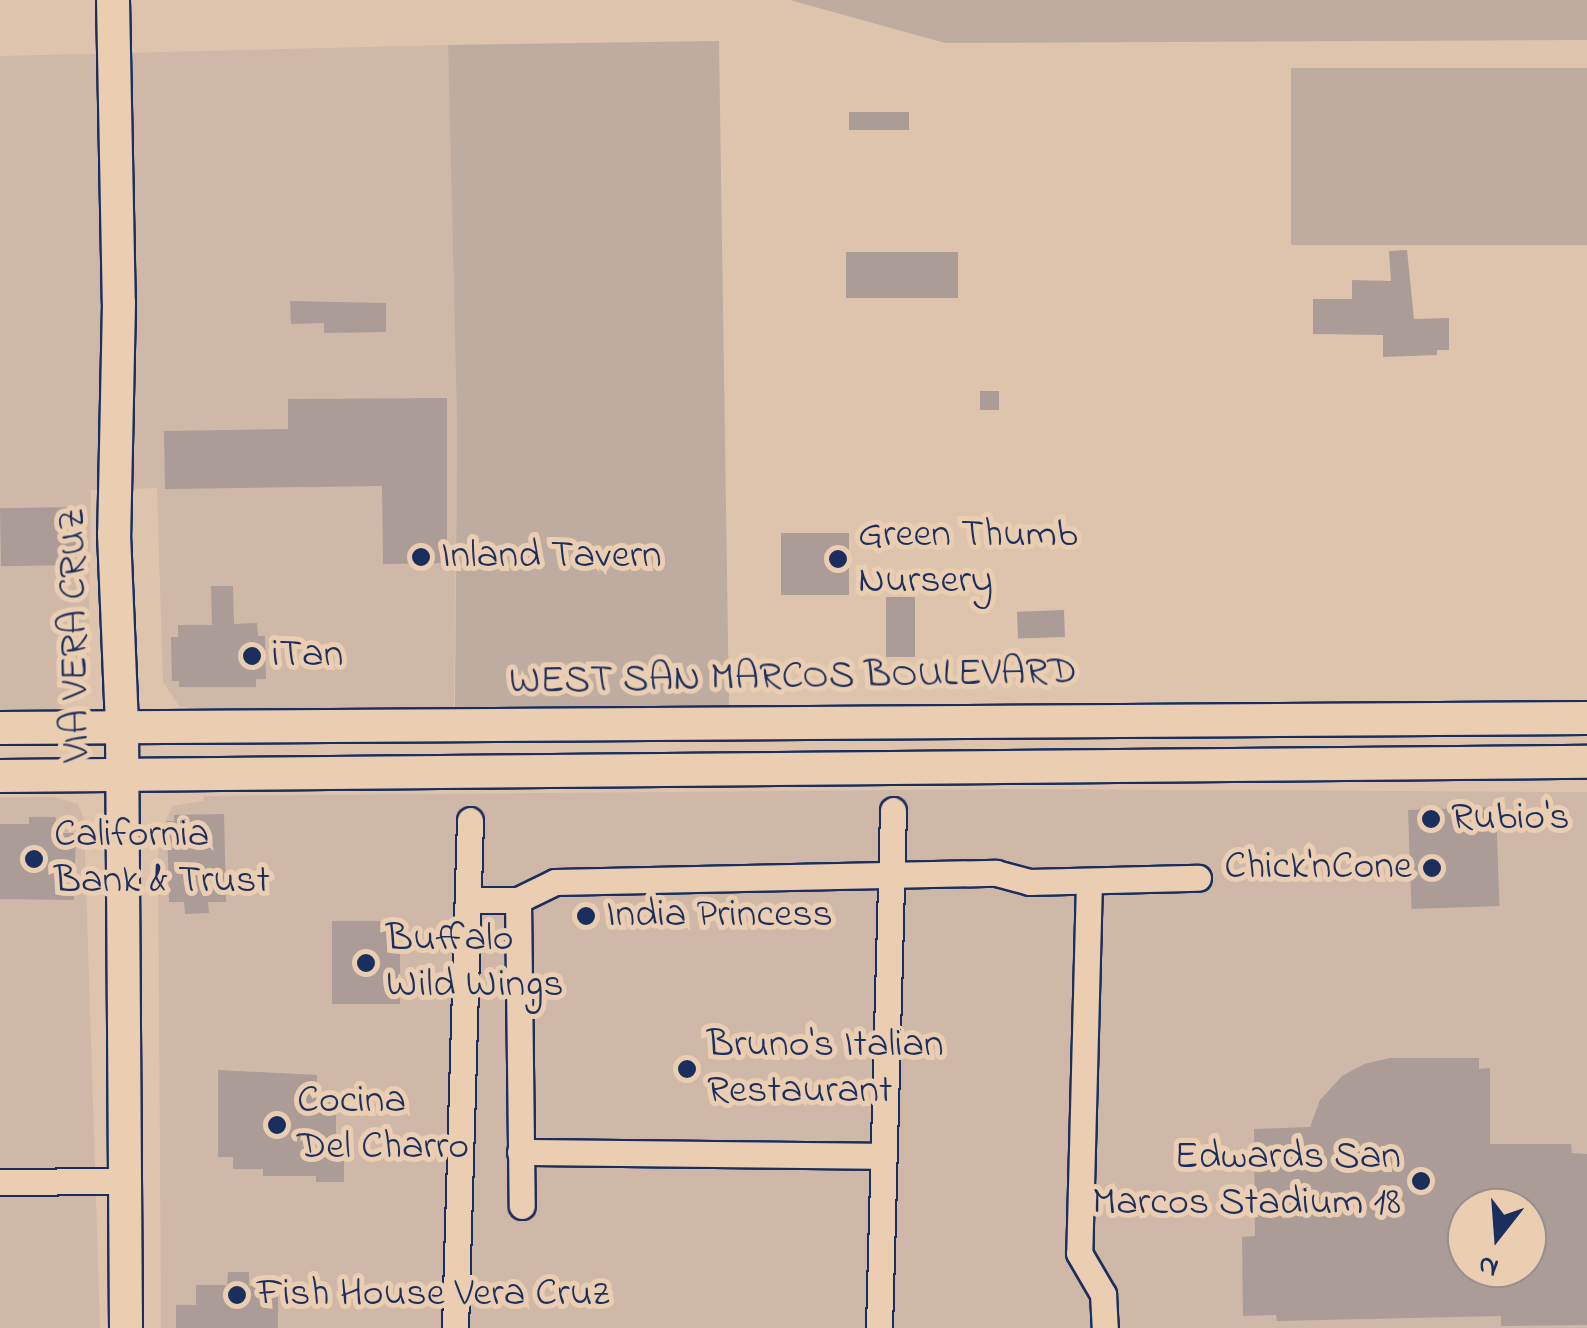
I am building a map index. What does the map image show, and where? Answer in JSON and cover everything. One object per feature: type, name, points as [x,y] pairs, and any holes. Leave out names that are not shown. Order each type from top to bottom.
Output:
[{"type":"main road","name":"VIA VERA CRUZ","points":[[113,0],[119,303],[114,534],[122,726],[126,1328]]},
{"type":"main road","name":"WEST SAN MARCOS BOULEVARD","points":[[0,728],[1160,717],[1405,722],[1572,718]]},
{"type":"main road","points":[[1335,764],[1351,743],[1484,741],[1524,734],[1572,718]]},
{"type":"main road","points":[[893,768],[895,720]]},
{"type":"main road","points":[[0,776],[1587,762]]},
{"type":"street","points":[[878,1328],[893,810]]},
{"type":"street","points":[[456,1328],[470,820]]},
{"type":"street","points":[[468,900],[518,900],[555,882],[996,873],[1028,882],[1198,878]]},
{"type":"street","points":[[1089,880],[1078,1253],[1103,1294],[1104,1328]]},
{"type":"street","points":[[518,900],[522,1206]]},
{"type":"street","points":[[520,1152],[883,1156]]},
{"type":"street","points":[[0,1182],[124,1181]]},
{"type":"shaded area","points":[[790,0],[1587,0],[1587,40],[945,43]]},
{"type":"shaded area","points":[[719,41],[729,707],[455,710],[457,423],[448,45]]},
{"type":"shaded area","points":[[448,45],[457,423],[454,710],[214,711],[179,706],[163,682],[157,488],[91,490],[88,672],[80,695],[57,709],[0,712],[0,56]]},
{"type":"shaded area","points":[[1291,68],[1587,68],[1587,245],[1291,245]]},
{"type":"shaded area","points":[[1009,789],[1587,792],[1587,1328],[161,1328],[158,836],[173,806],[203,801],[204,796]]},
{"type":"shaded area","points":[[0,797],[55,797],[78,804],[84,819],[100,1328],[0,1328]]},
{"type":"building","points":[[849,112],[909,112],[909,130],[849,130]]},
{"type":"building","points":[[1407,250],[1414,319],[1449,318],[1449,350],[1437,350],[1437,355],[1383,357],[1383,335],[1313,334],[1313,299],[1352,299],[1352,280],[1391,281],[1389,251]]},
{"type":"building","points":[[846,252],[958,252],[958,298],[846,298]]},
{"type":"building","points":[[290,301],[386,303],[386,332],[324,333],[324,323],[291,324]]},
{"type":"building","points":[[980,391],[999,391],[999,410],[980,410]]},
{"type":"building","points":[[447,398],[447,563],[383,564],[382,486],[165,489],[164,431],[288,429],[288,399]]},
{"type":"building","points":[[75,507],[76,565],[1,566],[0,508]]},
{"type":"building","points":[[781,533],[849,533],[849,595],[781,595]]},
{"type":"building","points":[[211,586],[233,586],[234,624],[257,623],[258,636],[265,636],[266,679],[256,679],[256,687],[179,687],[179,681],[172,681],[171,637],[178,637],[178,625],[212,625]]},
{"type":"building","points":[[886,597],[915,597],[915,657],[886,657]]},
{"type":"building","points":[[1064,610],[1065,637],[1018,639],[1017,612]]},
{"type":"building","points":[[1496,807],[1499,906],[1412,909],[1408,810]]},
{"type":"building","points":[[224,814],[226,902],[208,902],[209,913],[185,914],[184,902],[169,902],[167,821],[174,821],[174,815]]},
{"type":"building","points":[[29,817],[55,817],[61,833],[76,833],[74,900],[0,899],[0,824],[29,824]]},
{"type":"building","name":"Buffalo Wild Wings","points":[[332,921],[400,921],[400,1004],[332,1004]]},
{"type":"building","name":"Edwards San Marcos Stadium 18","points":[[1390,1058],[1479,1058],[1479,1069],[1490,1068],[1490,1144],[1571,1144],[1572,1153],[1587,1154],[1587,1325],[1501,1326],[1501,1316],[1277,1321],[1276,1315],[1243,1316],[1242,1237],[1255,1236],[1254,1129],[1310,1127],[1320,1100],[1342,1076],[1364,1064]]},
{"type":"building","name":"Cocina Del Charro","points":[[218,1070],[317,1075],[317,1100],[336,1100],[336,1151],[344,1151],[344,1182],[316,1182],[316,1176],[263,1176],[263,1169],[233,1169],[233,1157],[218,1157]]},
{"type":"building","name":"Fish House Vera Cruz","points":[[228,1272],[249,1272],[249,1286],[278,1286],[278,1328],[176,1328],[176,1305],[196,1305],[196,1285],[227,1285]]},
{"type":"place","name":"Inland Tavern","points":[[421,557]]},
{"type":"place","name":"Green Thumb Nursery","points":[[838,559]]},
{"type":"place","name":"iTan","points":[[252,656]]},
{"type":"place","name":"Rubio's","points":[[1431,819]]},
{"type":"place","name":"California Bank & Trust","points":[[34,859]]},
{"type":"place","name":"Chick'nCone","points":[[1432,868]]},
{"type":"place","name":"India Princess","points":[[586,916]]},
{"type":"place","name":"Buffalo Wild Wings","points":[[366,963]]},
{"type":"place","name":"Bruno's Italian Restaurant","points":[[687,1069]]},
{"type":"place","name":"Cocina Del Charro","points":[[277,1125]]},
{"type":"place","name":"Edwards San Marcos Stadium 18","points":[[1421,1181]]},
{"type":"place","name":"Fish House Vera Cruz","points":[[237,1295]]}]
